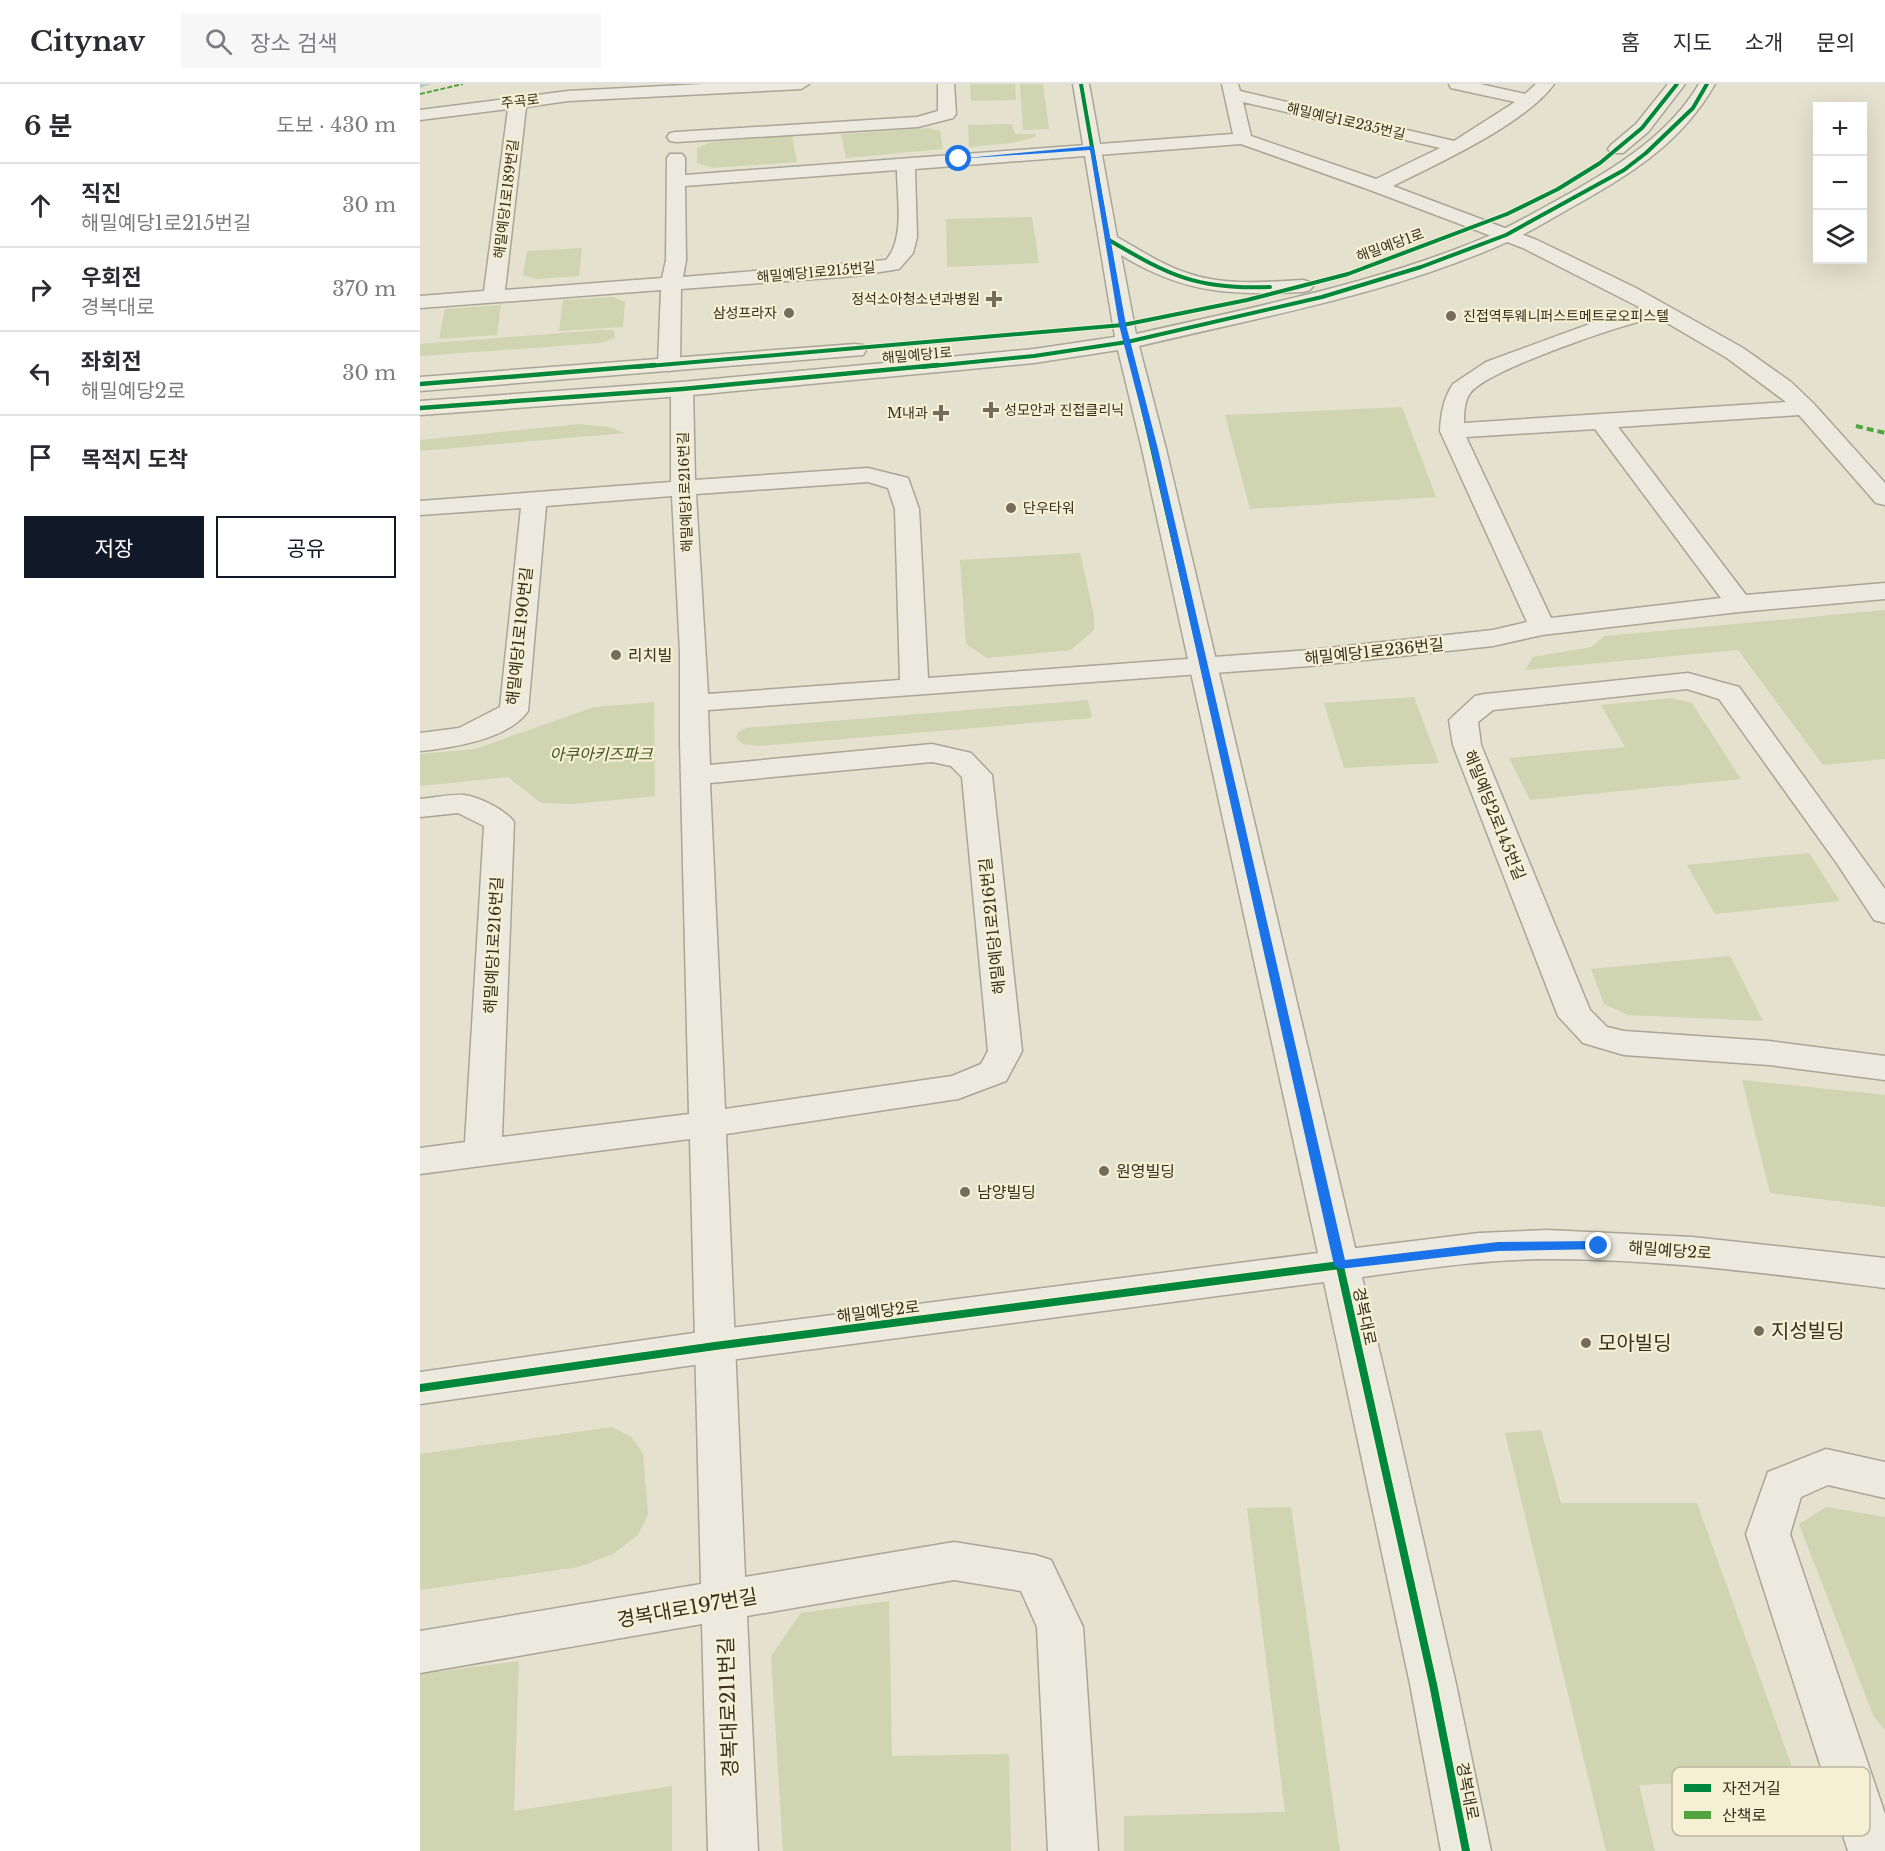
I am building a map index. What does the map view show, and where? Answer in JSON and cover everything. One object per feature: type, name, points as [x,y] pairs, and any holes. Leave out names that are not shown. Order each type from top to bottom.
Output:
[{"type":"street","name":"주곡로","points":[[420,115],[518,101],[801,84]]},
{"type":"street","points":[[675,137],[926,121],[947,114],[945,84]]},
{"type":"street","name":"경복대로","points":[[1081,84],[1125,334],[1154,449],[1340,1265],[1433,1684],[1466,1851]]},
{"type":"street","points":[[1457,84],[1530,100]]},
{"type":"street","points":[[1377,186],[1457,147],[1530,100],[1545,84]]},
{"type":"street","name":"해밀예당1로","points":[[420,384],[676,377],[1034,356],[1348,274],[1507,214],[1558,189],[1600,164],[1642,128],[1677,84]]},
{"type":"street","name":"해밀예당1로","points":[[1125,334],[1322,297],[1421,267],[1506,235],[1624,170],[1662,139],[1693,108],[1707,84]]},
{"type":"street","points":[[674,90],[677,181],[676,260],[671,284],[676,377]]},
{"type":"street","name":"해밀예당1로235번길","points":[[1243,139],[1232,90],[1457,147]]},
{"type":"street","name":"해밀예당1로189번길","points":[[494,296],[518,101]]},
{"type":"street","points":[[677,181],[906,165],[1092,148],[1243,139],[1377,186],[1530,244],[1629,292],[1735,353],[1783,387],[1885,498]]},
{"type":"street","name":"해밀예당1로215번길","points":[[671,284],[892,265],[903,253],[907,237],[906,165]]},
{"type":"street","points":[[1109,240],[1168,273],[1207,284],[1247,288],[1303,286]]},
{"type":"street","points":[[420,302],[671,284]]},
{"type":"street","points":[[1542,627],[1452,431],[1452,409],[1461,389],[1494,367],[1624,318],[1659,310]]},
{"type":"street","name":"해밀예당1로","points":[[420,408],[676,377]]},
{"type":"street","name":"해밀예당1로216번길","points":[[676,377],[695,704],[694,740],[715,1346]]},
{"type":"street","points":[[1452,431],[1804,408]]},
{"type":"street","points":[[1602,422],[1739,604]]},
{"type":"street","points":[[420,508],[868,475],[899,483],[907,508],[914,686]]},
{"type":"street","name":"해밀예당1로190번길","points":[[420,742],[458,739],[487,728],[514,711],[534,499]]},
{"type":"street","name":"해밀예당1로236번길","points":[[695,704],[1204,666],[1493,638],[1542,627],[1739,604],[1885,591]]},
{"type":"street","name":"해밀예당2로145번길","points":[[1885,913],[1851,861],[1728,693],[1688,681],[1485,702],[1463,720],[1467,745],[1575,1016],[1595,1035],[1624,1043],[1769,1053],[1885,1068]]},
{"type":"street","name":"해밀예당1로216번길","points":[[420,1161],[709,1124],[958,1088],[994,1072],[1005,1052],[977,775],[961,759],[932,753],[697,775]]},
{"type":"street","name":"해밀예당1로216번길","points":[[420,808],[463,804],[499,822],[483,1153]]},
{"type":"street","name":"해밀예당2로","points":[[420,1388],[715,1346],[1498,1246],[1599,1246],[1695,1251],[1885,1274]]},
{"type":"street","name":"경복대로211번길","points":[[715,1346],[733,1851]]},
{"type":"street","points":[[1850,1767],[1768,1534],[1784,1485],[1826,1467],[1885,1480]]},
{"type":"street","name":"경복대로197번길","points":[[420,1652],[954,1561],[1035,1574],[1060,1626],[1072,1851]]},
{"type":"green space","points":[[970,84],[1015,84],[1016,100],[971,101]]},
{"type":"green space","points":[[1020,84],[1043,84],[1049,129],[1023,130]]},
{"type":"green space","points":[[1012,124],[1015,134],[1035,134],[1036,137],[1012,143],[969,147],[968,125]]},
{"type":"green space","points":[[929,128],[940,131],[943,149],[846,158],[841,134]]},
{"type":"green space","points":[[792,136],[797,162],[713,168],[697,163],[697,148],[711,142]]},
{"type":"green space","points":[[1032,217],[1039,263],[947,267],[946,219]]},
{"type":"green space","points":[[582,248],[579,276],[536,279],[523,275],[527,251]]},
{"type":"green space","points":[[613,297],[625,302],[623,327],[559,331],[563,300]]},
{"type":"green space","points":[[501,305],[497,335],[439,339],[445,309]]},
{"type":"green space","points":[[614,330],[615,338],[600,343],[420,356],[420,344]]},
{"type":"green space","points":[[1402,407],[1436,497],[1250,509],[1225,415]]},
{"type":"green space","points":[[579,424],[609,427],[625,433],[420,451],[420,440]]},
{"type":"green space","points":[[1080,553],[1094,615],[1094,630],[1071,650],[987,658],[966,644],[960,560]]},
{"type":"green space","points":[[1885,610],[1885,759],[1823,765],[1738,650],[1525,670],[1533,657],[1591,647],[1605,636]]},
{"type":"green space","points":[[1414,697],[1439,763],[1344,768],[1324,703]]},
{"type":"green space","points":[[1672,698],[1692,703],[1741,779],[1530,800],[1509,758],[1625,747],[1601,705]]},
{"type":"green space","points":[[1088,700],[1092,718],[758,746],[743,744],[736,738],[738,732],[746,728]]},
{"type":"green space","name":"아쿠아키즈파크","points":[[654,702],[655,796],[573,804],[541,803],[508,777],[420,786],[420,754],[475,749],[594,707]]},
{"type":"green space","points":[[1809,853],[1840,901],[1715,914],[1687,865]]},
{"type":"green space","points":[[1730,956],[1763,1021],[1628,1015],[1604,1004],[1591,969]]},
{"type":"green space","points":[[1742,1080],[1885,1095],[1885,1207],[1770,1193]]},
{"type":"green space","points":[[612,1427],[631,1437],[643,1453],[648,1515],[638,1535],[613,1554],[579,1567],[420,1590],[420,1454]]},
{"type":"green space","points":[[1541,1430],[1561,1503],[1697,1503],[1792,1767],[1672,1767],[1672,1784],[1639,1785],[1655,1851],[1606,1851],[1505,1433]]},
{"type":"green space","points":[[1291,1507],[1340,1851],[1124,1851],[1124,1816],[1285,1812],[1247,1508]]},
{"type":"green space","points":[[1826,1507],[1885,1517],[1885,1730],[1874,1717],[1799,1524]]},
{"type":"green space","points":[[889,1601],[892,1756],[1009,1754],[1011,1851],[783,1851],[771,1656],[801,1613]]},
{"type":"green space","points":[[519,1661],[514,1811],[672,1786],[672,1851],[420,1851],[420,1674]]},
{"type":"waterway","points":[[420,86],[427,84]]},
{"type":"marked path","points":[[420,94],[463,84]]},
{"type":"marked path","points":[[1856,426],[1885,433]]},
{"type":"cycle path","points":[[1081,84],[1123,325],[1154,449],[1371,1404],[1433,1684],[1466,1851]]},
{"type":"cycle path","points":[[420,384],[1027,335],[1123,325],[1247,300],[1348,274],[1507,214],[1558,189],[1600,163],[1642,128],[1677,84]]},
{"type":"cycle path","points":[[420,408],[682,389],[1034,356],[1127,342],[1322,297],[1421,267],[1506,235],[1531,222],[1624,170],[1646,153],[1693,108],[1707,84]]},
{"type":"cycle path","points":[[1109,240],[1158,268],[1189,281],[1231,287],[1270,287]]},
{"type":"cycle path","points":[[420,1388],[715,1346],[1340,1265]]},
{"type":"place","name":"정석소아청소년과병원","points":[[994,299]]},
{"type":"place","name":"삼성프라자","points":[[789,313]]},
{"type":"place","name":"진접역투웨니퍼스트메트로오피스텔","points":[[1451,316]]},
{"type":"place","name":"성모안과 진접클리닉","points":[[991,410]]},
{"type":"place","name":"M내과","points":[[941,413]]},
{"type":"place","name":"단우타워","points":[[1011,508]]},
{"type":"place","name":"리치빌","points":[[616,655]]},
{"type":"place","name":"원영빌딩","points":[[1104,1171]]},
{"type":"place","name":"남양빌딩","points":[[965,1192]]},
{"type":"place","name":"지성빌딩","points":[[1759,1331]]},
{"type":"place","name":"모아빌딩","points":[[1586,1343]]},
{"type":"route","points":[[959,159],[1092,148],[1123,325],[1154,449],[1340,1265],[1498,1246],[1599,1246]]}]
